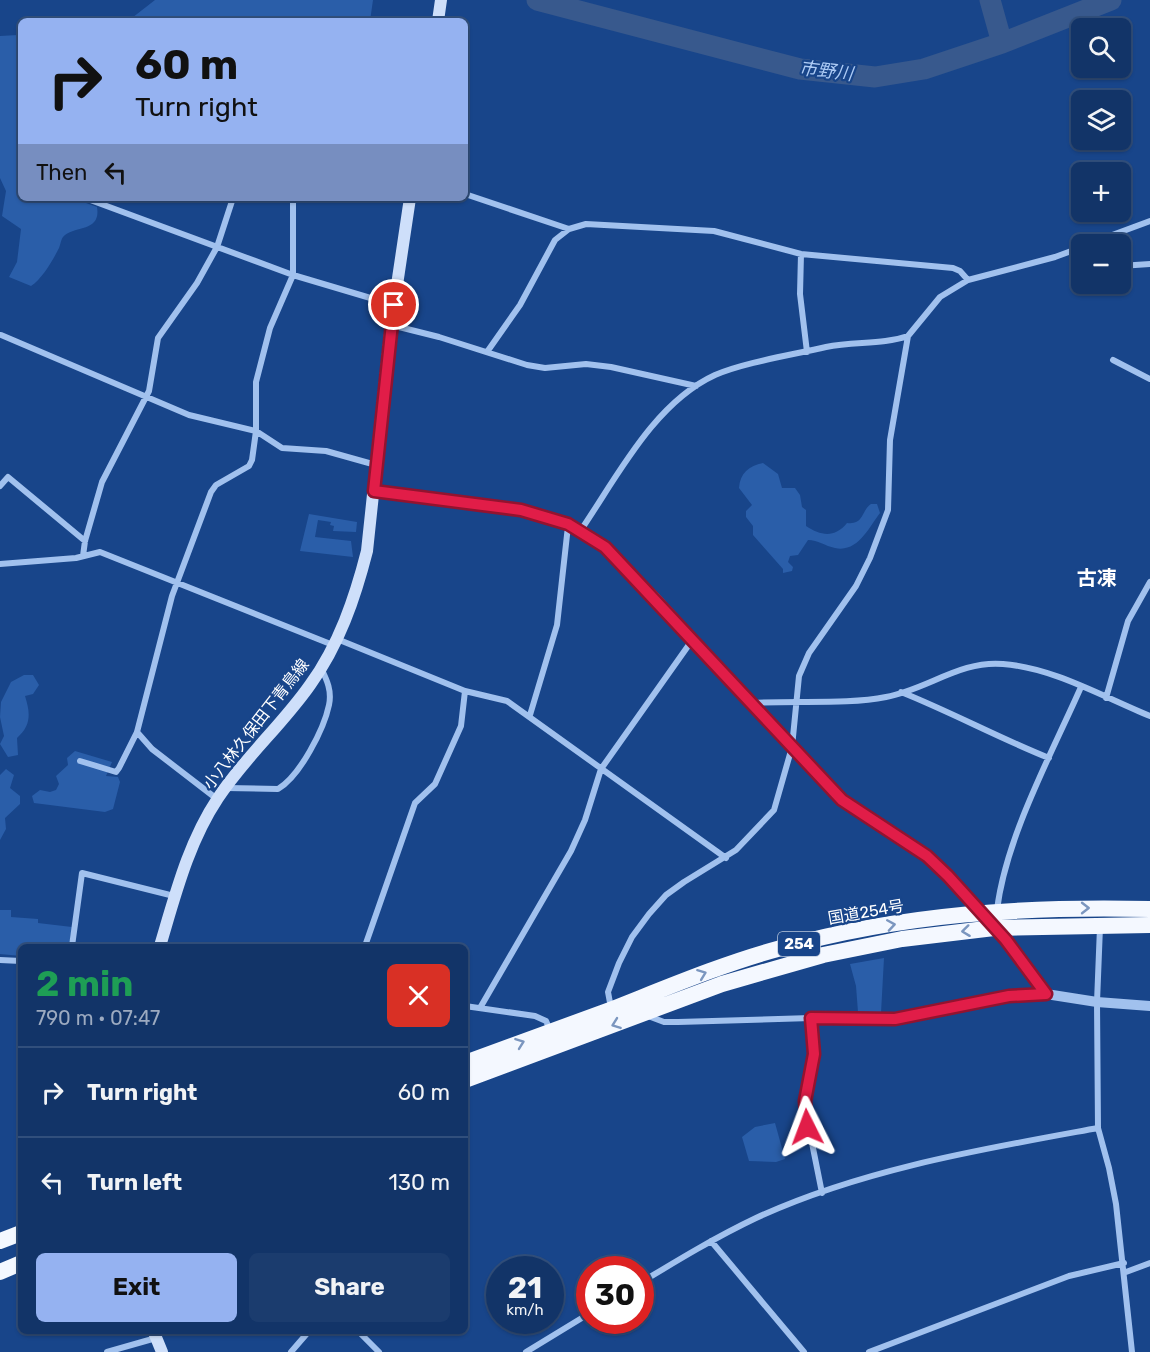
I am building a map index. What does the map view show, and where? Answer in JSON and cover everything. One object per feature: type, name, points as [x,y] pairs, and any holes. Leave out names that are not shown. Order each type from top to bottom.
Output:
[{"type":"highway","name":"国道254号","points":[[468,1079],[722,984],[805,959],[1050,908],[1150,909]]},
{"type":"highway","name":"国道254号","points":[[468,1062],[719,968],[781,948],[855,931],[980,913],[996,919],[1150,925]]},
{"type":"highway","points":[[0,1241],[18,1234]]},
{"type":"highway","points":[[0,1272],[18,1264]]},
{"type":"main road","points":[[438,18],[441,0]]},
{"type":"main road","name":"小八林久保田下青鳥線","points":[[161,944],[191,849],[217,799],[302,696],[321,668],[335,642],[354,596],[367,551],[391,325],[410,201]]},
{"type":"main road","points":[[154,1334],[162,1352]]},
{"type":"street","points":[[468,195],[569,229]]},
{"type":"street","points":[[93,201],[293,275],[394,305]]},
{"type":"street","points":[[83,556],[84,541],[102,482],[147,397],[158,338],[197,283],[217,247],[232,201]]},
{"type":"street","points":[[80,761],[116,772],[137,732],[176,584],[211,492],[216,484],[249,466],[256,431],[256,382],[270,328],[293,275],[293,201]]},
{"type":"street","points":[[1115,234],[1150,221]]},
{"type":"street","points":[[487,352],[520,305],[555,240],[569,229],[586,224],[714,231],[801,254],[953,268],[968,279]]},
{"type":"street","points":[[612,1009],[608,992],[619,963],[632,937],[649,914],[666,895],[726,858],[774,810],[792,747],[800,676],[809,653],[856,586],[870,558],[888,510],[890,440],[908,336],[940,297],[968,279],[1071,251]]},
{"type":"street","points":[[801,254],[800,294],[807,352]]},
{"type":"street","points":[[1131,265],[1150,264]]},
{"type":"street","points":[[391,325],[544,369],[594,365],[696,386]]},
{"type":"street","points":[[1,335],[189,415],[256,431],[282,448],[326,451],[377,465]]},
{"type":"street","points":[[581,530],[651,429],[696,386],[730,369],[807,352],[868,341],[890,342],[908,336]]},
{"type":"street","points":[[1113,360],[1150,379]]},
{"type":"street","points":[[0,486],[8,477],[84,541]]},
{"type":"street","points":[[374,491],[521,510],[581,530],[623,565],[830,788],[854,810],[927,856],[980,913]]},
{"type":"street","points":[[530,715],[556,625],[568,524]]},
{"type":"street","points":[[0,564],[83,556],[100,552],[176,584],[465,691],[486,694],[507,701],[530,715],[726,858]]},
{"type":"street","points":[[1106,698],[1128,621],[1150,582]]},
{"type":"street","points":[[480,1008],[570,851],[585,820],[591,794],[601,769],[693,639]]},
{"type":"street","points":[[752,703],[877,699],[963,668],[986,663],[1024,667],[1081,687],[1150,716]]},
{"type":"street","points":[[225,788],[278,789],[296,772],[312,746],[329,705],[329,688],[321,668]]},
{"type":"street","points":[[1046,994],[996,919],[999,894],[1023,818],[1081,687]]},
{"type":"street","points":[[366,944],[416,803],[435,784],[461,726],[465,691]]},
{"type":"street","points":[[901,692],[950,712],[995,737],[1049,758]]},
{"type":"street","points":[[137,732],[152,749],[217,799]]},
{"type":"street","points":[[72,944],[82,873],[175,896]]},
{"type":"street","points":[[1100,924],[1096,1002],[1098,1128],[1109,1168],[1126,1272],[1132,1352]]},
{"type":"street","points":[[0,960],[18,961]]},
{"type":"street","points":[[644,1014],[664,1022],[678,1023],[811,1018],[895,1019],[1009,996],[1046,994],[1096,1002],[1150,1006]]},
{"type":"street","points":[[468,1006],[542,1018],[550,1031]]},
{"type":"street","points":[[811,1018],[814,1054],[806,1113],[822,1193]]},
{"type":"street","points":[[654,1274],[757,1218],[822,1193],[916,1166],[1098,1128]]},
{"type":"street","points":[[711,1241],[804,1352]]},
{"type":"street","points":[[870,1352],[1069,1276],[1124,1263]]},
{"type":"street","points":[[1126,1272],[1150,1263]]},
{"type":"street","points":[[526,1352],[576,1322]]},
{"type":"street","points":[[107,1352],[154,1334]]},
{"type":"street","points":[[291,1352],[307,1334]]},
{"type":"street","points":[[361,1334],[379,1352]]},
{"type":"shaded area","points":[[155,0],[373,0],[370,18],[132,18]]},
{"type":"shaded area","points":[[18,35],[18,201],[80,201],[97,207],[96,220],[87,227],[64,236],[47,269],[31,286],[9,277],[17,262],[21,229],[2,216],[6,191],[0,178],[0,36]]},
{"type":"shaded area","points":[[763,463],[778,474],[782,488],[795,488],[800,495],[802,507],[806,510],[806,526],[817,532],[833,533],[847,523],[857,522],[871,504],[877,504],[880,513],[862,538],[850,547],[835,548],[808,540],[798,555],[790,556],[788,562],[793,567],[792,571],[783,573],[783,569],[753,535],[753,526],[746,517],[746,511],[752,505],[739,488],[741,478],[746,471]]},
{"type":"shaded area","points":[[309,514],[357,522],[356,532],[333,531],[334,526],[330,525],[331,522],[318,520],[315,537],[351,541],[353,557],[300,551]]},
{"type":"shaded area","points":[[24,675],[33,675],[39,685],[33,694],[25,696],[29,718],[17,738],[18,755],[8,757],[0,744],[4,736],[0,717],[1,702],[11,682]]},
{"type":"shaded area","points":[[75,751],[112,762],[106,776],[118,777],[120,782],[113,809],[105,812],[34,803],[32,796],[40,790],[50,792],[56,790],[59,784],[56,776],[68,765],[67,758]]},
{"type":"shaded area","points":[[6,769],[14,775],[10,788],[20,796],[20,804],[5,818],[6,829],[0,840],[0,775]]},
{"type":"shaded area","points":[[0,910],[11,910],[11,917],[38,919],[38,923],[72,927],[69,944],[18,944],[18,956],[0,954]]},
{"type":"shaded area","points":[[884,958],[881,1013],[858,1012],[856,986],[850,964]]},
{"type":"shaded area","points":[[775,1123],[785,1159],[776,1162],[749,1161],[742,1137],[755,1127]]},
{"type":"waterway","name":"市野川","points":[[537,0],[800,69],[875,77],[924,69],[1002,43],[1111,0]]},
{"type":"waterway","points":[[990,0],[1002,43]]},
{"type":"district","name":"古凍","points":[[1097,578]]},
{"type":"route","points":[[394,305],[374,491],[521,510],[544,515],[589,535],[605,547],[656,598],[842,800],[927,856],[948,876],[1006,940],[1046,994],[1009,996],[895,1019],[811,1018],[814,1054],[805,1101],[807,1127]]}]
